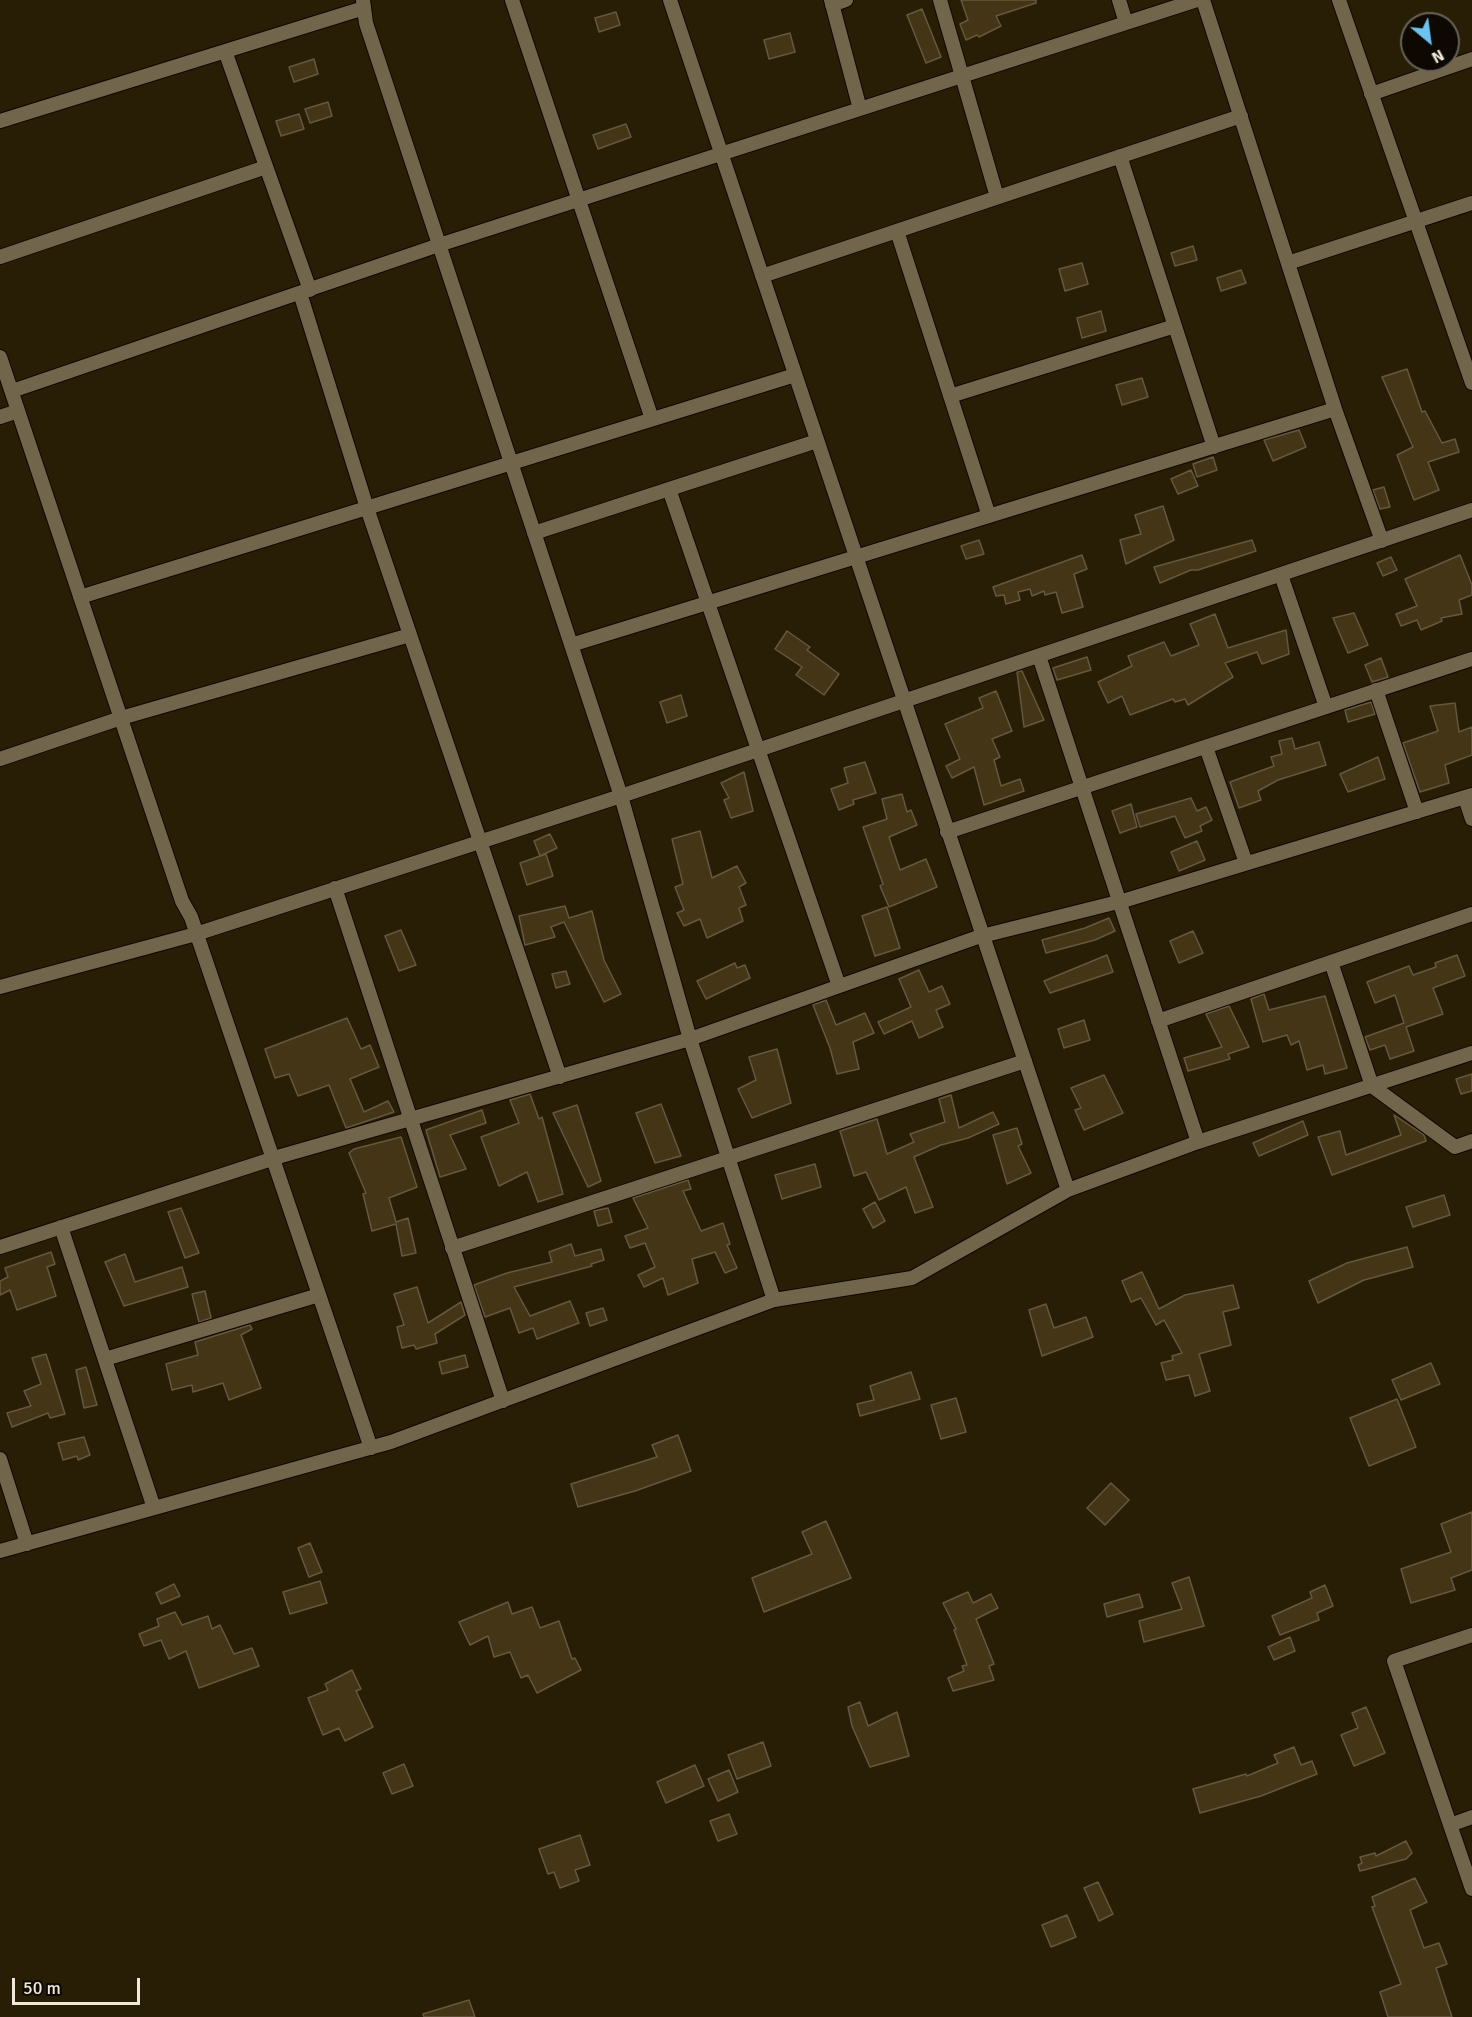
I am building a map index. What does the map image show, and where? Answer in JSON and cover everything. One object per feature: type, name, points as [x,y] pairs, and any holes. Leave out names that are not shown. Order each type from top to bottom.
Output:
[{"type":"street","points":[[512,0],[652,419]]},
{"type":"street","points":[[670,0],[1068,1190]]},
{"type":"street","points":[[846,0],[831,2],[860,109]]},
{"type":"street","points":[[940,0],[997,197]]},
{"type":"street","points":[[1119,0],[1126,23]]},
{"type":"street","points":[[12,391],[439,245],[1197,0]]},
{"type":"street","points":[[1203,0],[1335,409],[1382,541]]},
{"type":"street","points":[[1339,0],[1416,221],[1469,362],[1472,383]]},
{"type":"street","points":[[0,121],[225,51],[364,4],[366,23],[621,796],[690,1039],[774,1300]]},
{"type":"street","points":[[225,51],[266,167],[305,291],[367,508],[560,1077]]},
{"type":"street","points":[[1371,94],[1472,59]]},
{"type":"street","points":[[762,276],[1241,116]]},
{"type":"street","points":[[1120,156],[1214,447]]},
{"type":"street","points":[[0,257],[266,167]]},
{"type":"street","points":[[1288,263],[1472,203]]},
{"type":"street","points":[[897,231],[989,516]]},
{"type":"street","points":[[950,396],[1175,326]]},
{"type":"street","points":[[0,357],[182,901],[196,934],[371,1448]]},
{"type":"street","points":[[80,597],[795,375]]},
{"type":"street","points":[[571,645],[1335,409]]},
{"type":"street","points":[[0,417],[18,411]]},
{"type":"street","points":[[534,533],[817,441]]},
{"type":"street","points":[[669,489],[839,986]]},
{"type":"street","points":[[0,987],[196,934],[480,842],[1472,510]]},
{"type":"street","points":[[1281,575],[1326,707]]},
{"type":"street","points":[[0,759],[121,718],[410,635]]},
{"type":"street","points":[[1039,656],[1198,1142]]},
{"type":"street","points":[[947,832],[1472,659]]},
{"type":"street","points":[[1376,690],[1417,812]]},
{"type":"street","points":[[1206,747],[1246,863]]},
{"type":"street","points":[[0,1247],[273,1159],[690,1039],[982,935],[1119,901],[1469,796],[1472,819]]},
{"type":"street","points":[[335,888],[503,1401]]},
{"type":"street","points":[[1158,1021],[1472,914]]},
{"type":"street","points":[[1331,962],[1372,1086],[1455,1147],[1472,1141]]},
{"type":"street","points":[[0,1551],[371,1448],[774,1300],[912,1278],[1068,1190],[1198,1142],[1472,1053]]},
{"type":"street","points":[[452,1248],[1025,1061]]},
{"type":"street","points":[[61,1227],[154,1508]]},
{"type":"street","points":[[105,1359],[320,1295]]},
{"type":"street","points":[[0,1459],[27,1544]]},
{"type":"street","points":[[1472,1635],[1395,1661],[1472,1889]]},
{"type":"street","points":[[1450,1825],[1472,1817]]},
{"type":"building","points":[[961,0],[1036,0],[1036,3],[996,16],[1001,26],[979,37],[977,35],[966,40],[960,24],[968,20]]},
{"type":"building","points":[[922,9],[941,57],[926,63],[907,15]]},
{"type":"building","points":[[616,12],[620,25],[599,32],[595,18]]},
{"type":"building","points":[[790,33],[795,52],[769,59],[764,40]]},
{"type":"building","points":[[314,59],[318,74],[294,82],[289,67]]},
{"type":"building","points":[[328,102],[332,116],[310,123],[305,109]]},
{"type":"building","points":[[299,114],[304,129],[281,136],[276,121]]},
{"type":"building","points":[[626,124],[631,137],[598,149],[593,135]]},
{"type":"building","points":[[1193,246],[1197,260],[1175,266],[1171,253]]},
{"type":"building","points":[[1082,263],[1088,284],[1065,291],[1059,269]]},
{"type":"building","points":[[1241,270],[1246,283],[1221,291],[1217,278]]},
{"type":"building","points":[[1101,311],[1106,331],[1082,338],[1077,318]]},
{"type":"building","points":[[1407,369],[1422,412],[1425,411],[1442,443],[1455,439],[1459,452],[1428,462],[1439,490],[1414,500],[1397,455],[1413,447],[1382,377]]},
{"type":"building","points":[[1142,378],[1148,397],[1122,405],[1116,385]]},
{"type":"building","points":[[1299,430],[1306,447],[1273,461],[1264,440]]},
{"type":"building","points":[[1213,457],[1217,470],[1197,477],[1193,464]]},
{"type":"building","points":[[1191,470],[1198,486],[1178,494],[1171,479]]},
{"type":"building","points":[[1384,487],[1390,507],[1380,509],[1373,490]]},
{"type":"building","points":[[1163,506],[1174,540],[1126,564],[1120,540],[1141,534],[1135,515]]},
{"type":"building","points":[[979,540],[984,554],[966,559],[961,546]]},
{"type":"building","points":[[1252,540],[1256,551],[1198,570],[1191,570],[1160,583],[1154,567]]},
{"type":"building","points":[[1082,555],[1087,569],[1074,574],[1083,607],[1062,613],[1056,592],[1045,595],[1044,591],[1032,596],[1030,589],[1018,592],[1020,600],[1006,604],[1004,595],[996,596],[993,587]]},
{"type":"building","points":[[1460,555],[1472,585],[1472,595],[1459,600],[1462,614],[1441,618],[1442,621],[1421,630],[1417,620],[1401,626],[1396,614],[1417,606],[1405,579]]},
{"type":"building","points":[[1391,557],[1397,570],[1383,576],[1377,563]]},
{"type":"building","points":[[1354,613],[1368,645],[1348,653],[1333,618]]},
{"type":"building","points":[[1215,614],[1228,648],[1286,630],[1289,654],[1262,664],[1257,652],[1225,663],[1233,677],[1188,705],[1185,699],[1175,702],[1173,699],[1130,715],[1122,696],[1108,703],[1098,682],[1132,666],[1128,656],[1164,642],[1171,656],[1199,645],[1190,624]]},
{"type":"building","points":[[787,631],[810,647],[807,650],[839,674],[824,695],[796,675],[802,667],[775,649]]},
{"type":"building","points":[[1087,657],[1091,670],[1057,680],[1053,668]]},
{"type":"building","points":[[1381,658],[1388,677],[1372,682],[1365,665]]},
{"type":"building","points":[[1022,671],[1044,720],[1024,727],[1017,672]]},
{"type":"building","points":[[996,691],[1012,731],[992,739],[1000,757],[994,760],[1001,786],[1020,779],[1024,791],[984,805],[974,767],[952,778],[946,766],[960,759],[945,724],[983,708],[979,698]]},
{"type":"building","points":[[681,695],[687,716],[667,723],[660,702]]},
{"type":"building","points":[[1371,702],[1375,714],[1348,722],[1345,710]]},
{"type":"building","points":[[1455,703],[1459,732],[1472,727],[1472,755],[1445,765],[1449,783],[1420,792],[1403,743],[1438,731],[1430,706]]},
{"type":"building","points":[[1292,738],[1295,749],[1319,742],[1326,765],[1278,780],[1258,791],[1261,800],[1239,808],[1230,782],[1274,766],[1271,757],[1282,754],[1279,741]]},
{"type":"building","points":[[1378,757],[1385,779],[1348,792],[1340,774]]},
{"type":"building","points":[[865,762],[876,793],[853,800],[854,804],[839,810],[831,789],[848,783],[844,768]]},
{"type":"building","points":[[744,772],[753,811],[731,818],[724,800],[729,798],[721,783]]},
{"type":"building","points":[[902,794],[907,812],[911,810],[917,825],[889,837],[900,870],[926,859],[937,887],[889,907],[880,886],[883,884],[863,827],[887,819],[882,799]]},
{"type":"building","points":[[1191,798],[1197,811],[1206,807],[1212,820],[1200,826],[1202,831],[1185,838],[1175,816],[1140,827],[1136,814]]},
{"type":"building","points":[[1131,804],[1137,827],[1120,833],[1112,811]]},
{"type":"building","points":[[700,831],[712,878],[737,866],[746,883],[739,887],[746,905],[739,908],[743,921],[707,938],[700,919],[684,926],[677,913],[684,910],[675,887],[683,884],[672,839]]},
{"type":"building","points":[[550,834],[557,848],[540,856],[534,841]]},
{"type":"building","points":[[1197,841],[1205,860],[1179,871],[1171,852]]},
{"type":"building","points":[[546,854],[553,876],[527,885],[520,863]]},
{"type":"building","points":[[565,906],[569,918],[592,911],[604,960],[621,994],[604,1002],[564,922],[551,927],[555,937],[525,945],[519,916]]},
{"type":"building","points":[[887,907],[900,948],[875,956],[862,916]]},
{"type":"building","points":[[1109,918],[1115,931],[1095,940],[1046,953],[1042,940],[1085,928]]},
{"type":"building","points":[[401,930],[416,965],[399,971],[385,936]]},
{"type":"building","points":[[1193,931],[1203,953],[1179,963],[1170,941]]},
{"type":"building","points":[[1107,955],[1113,972],[1050,993],[1044,981]]},
{"type":"building","points":[[1457,955],[1465,976],[1433,988],[1443,1014],[1406,1027],[1414,1051],[1390,1059],[1385,1045],[1370,1050],[1365,1037],[1404,1023],[1395,995],[1375,1003],[1367,982],[1409,966],[1413,975],[1436,967],[1435,963]]},
{"type":"building","points":[[735,963],[737,968],[745,965],[750,978],[706,999],[697,981]]},
{"type":"building","points":[[919,970],[929,992],[942,986],[950,1004],[936,1010],[943,1027],[919,1038],[912,1021],[884,1034],[878,1022],[911,1007],[899,979]]},
{"type":"building","points":[[566,971],[570,984],[556,988],[552,974]]},
{"type":"building","points":[[1264,994],[1269,1010],[1325,996],[1347,1068],[1325,1074],[1323,1065],[1307,1070],[1299,1041],[1291,1045],[1287,1035],[1263,1042],[1251,999]]},
{"type":"building","points":[[826,1000],[836,1025],[865,1013],[874,1033],[853,1042],[859,1069],[837,1074],[830,1048],[813,1005]]},
{"type":"building","points":[[1229,1006],[1249,1047],[1228,1054],[1230,1059],[1188,1071],[1184,1058],[1222,1047],[1206,1014]]},
{"type":"building","points":[[347,1018],[361,1049],[370,1045],[379,1067],[350,1079],[364,1112],[388,1101],[394,1112],[346,1128],[329,1085],[298,1096],[289,1074],[275,1078],[265,1049]]},
{"type":"building","points":[[1084,1020],[1090,1040],[1064,1048],[1058,1029]]},
{"type":"building","points":[[777,1049],[791,1103],[752,1118],[738,1089],[756,1080],[749,1057]]},
{"type":"building","points":[[1472,1074],[1472,1091],[1461,1094],[1456,1079]]},
{"type":"building","points":[[1104,1075],[1123,1113],[1084,1130],[1075,1110],[1081,1108],[1071,1088]]},
{"type":"building","points":[[530,1094],[539,1119],[542,1117],[563,1194],[538,1202],[527,1172],[499,1186],[481,1137],[519,1123],[510,1100]]},
{"type":"building","points":[[951,1095],[959,1128],[993,1112],[999,1124],[968,1138],[941,1145],[914,1157],[933,1207],[915,1213],[906,1187],[879,1200],[866,1172],[854,1176],[840,1131],[877,1119],[887,1154],[914,1142],[910,1134],[945,1122],[939,1099]]},
{"type":"building","points":[[661,1104],[681,1156],[655,1163],[636,1113]]},
{"type":"building","points":[[577,1105],[601,1181],[588,1187],[553,1113]]},
{"type":"building","points":[[482,1110],[486,1123],[450,1135],[466,1169],[440,1177],[426,1130]]},
{"type":"building","points":[[1394,1115],[1424,1135],[1426,1141],[1332,1175],[1318,1137],[1340,1131],[1346,1155],[1401,1135]]},
{"type":"building","points":[[1303,1121],[1308,1135],[1259,1156],[1253,1143]]},
{"type":"building","points":[[1017,1128],[1022,1144],[1018,1146],[1031,1173],[1007,1184],[993,1135]]},
{"type":"building","points":[[401,1137],[417,1187],[389,1198],[396,1222],[408,1218],[416,1253],[402,1256],[396,1224],[372,1231],[363,1194],[366,1193],[349,1153],[354,1149]]},
{"type":"building","points":[[815,1164],[821,1187],[782,1199],[775,1175]]},
{"type":"building","points":[[688,1180],[691,1189],[683,1191],[701,1231],[723,1223],[730,1244],[727,1245],[737,1268],[725,1273],[715,1252],[692,1259],[698,1283],[668,1295],[663,1278],[644,1287],[638,1275],[655,1267],[645,1243],[630,1248],[625,1236],[648,1228],[633,1198]]},
{"type":"building","points":[[1444,1195],[1450,1215],[1413,1227],[1406,1207]]},
{"type":"building","points":[[875,1202],[885,1221],[873,1228],[863,1209]]},
{"type":"building","points":[[181,1208],[199,1253],[185,1258],[168,1212]]},
{"type":"building","points":[[608,1208],[612,1222],[598,1226],[594,1211]]},
{"type":"building","points":[[571,1244],[575,1256],[601,1249],[604,1260],[591,1264],[592,1266],[514,1287],[530,1316],[570,1301],[579,1323],[537,1339],[533,1328],[519,1333],[510,1308],[485,1317],[474,1285],[507,1273],[552,1262],[549,1252]]},
{"type":"building","points":[[1407,1247],[1413,1267],[1364,1280],[1318,1303],[1309,1281],[1347,1263]]},
{"type":"building","points":[[51,1252],[55,1264],[47,1267],[56,1296],[17,1310],[10,1290],[0,1295],[0,1281],[8,1277],[5,1268]]},
{"type":"building","points":[[125,1254],[135,1282],[182,1267],[188,1287],[124,1306],[105,1262]]},
{"type":"building","points":[[1142,1272],[1159,1309],[1185,1295],[1233,1285],[1239,1308],[1223,1312],[1231,1345],[1199,1354],[1210,1391],[1195,1396],[1189,1375],[1166,1380],[1161,1363],[1173,1360],[1172,1356],[1182,1353],[1164,1320],[1156,1325],[1141,1298],[1131,1302],[1122,1281]]},
{"type":"building","points":[[417,1287],[428,1323],[461,1302],[465,1315],[435,1334],[437,1343],[416,1349],[414,1345],[402,1348],[397,1327],[404,1325],[394,1294]]},
{"type":"building","points":[[205,1291],[211,1318],[199,1322],[192,1294]]},
{"type":"building","points":[[1046,1304],[1054,1328],[1086,1317],[1093,1337],[1042,1356],[1029,1310]]},
{"type":"building","points":[[603,1308],[607,1320],[590,1326],[586,1313]]},
{"type":"building","points":[[250,1325],[252,1329],[241,1335],[261,1388],[229,1400],[223,1383],[193,1392],[192,1385],[172,1390],[166,1364],[198,1355],[195,1342]]},
{"type":"building","points":[[46,1354],[65,1414],[50,1418],[48,1413],[12,1427],[7,1413],[31,1406],[24,1391],[41,1384],[32,1358]]},
{"type":"building","points":[[465,1355],[468,1367],[442,1374],[439,1362]]},
{"type":"building","points":[[1431,1363],[1440,1384],[1401,1400],[1392,1380]]},
{"type":"building","points":[[86,1367],[97,1405],[84,1408],[76,1370]]},
{"type":"building","points":[[911,1372],[920,1399],[860,1416],[857,1404],[874,1400],[870,1386]]},
{"type":"building","points":[[956,1398],[966,1432],[941,1439],[931,1405]]},
{"type":"building","points":[[1397,1399],[1416,1447],[1369,1466],[1350,1418]]},
{"type":"building","points":[[678,1435],[691,1471],[635,1491],[578,1507],[571,1484],[657,1457],[652,1445]]},
{"type":"building","points":[[84,1437],[90,1455],[78,1460],[77,1456],[63,1460],[58,1443]]},
{"type":"building","points":[[1111,1483],[1129,1500],[1105,1525],[1087,1508]]},
{"type":"building","points":[[1472,1512],[1472,1570],[1451,1578],[1455,1590],[1411,1603],[1401,1569],[1451,1552],[1441,1524]]},
{"type":"building","points":[[826,1521],[851,1578],[764,1612],[752,1578],[812,1554],[802,1532]]},
{"type":"building","points":[[310,1543],[322,1572],[309,1577],[298,1548]]},
{"type":"building","points":[[1189,1577],[1204,1626],[1144,1642],[1139,1621],[1182,1609],[1172,1583]]},
{"type":"building","points":[[320,1581],[327,1603],[290,1614],[283,1592]]},
{"type":"building","points":[[174,1584],[180,1596],[161,1604],[156,1593]]},
{"type":"building","points":[[1325,1585],[1333,1606],[1317,1613],[1319,1620],[1280,1635],[1272,1616],[1312,1598],[1310,1592]]},
{"type":"building","points":[[968,1592],[973,1603],[991,1594],[998,1608],[976,1619],[994,1664],[989,1666],[994,1680],[953,1691],[948,1678],[964,1671],[962,1666],[967,1665],[954,1630],[956,1629],[943,1603]]},
{"type":"building","points":[[1139,1594],[1143,1607],[1107,1617],[1104,1604]]},
{"type":"building","points":[[508,1602],[512,1614],[532,1607],[540,1628],[559,1621],[572,1659],[575,1658],[581,1670],[537,1693],[528,1675],[521,1678],[510,1652],[494,1657],[488,1636],[470,1645],[459,1622]]},
{"type":"building","points":[[175,1612],[182,1625],[208,1616],[212,1629],[220,1625],[234,1654],[252,1648],[259,1666],[199,1688],[186,1651],[169,1659],[161,1640],[144,1646],[139,1634],[159,1626],[157,1619]]},
{"type":"building","points":[[1290,1637],[1295,1651],[1274,1660],[1268,1647]]},
{"type":"building","points":[[352,1670],[361,1689],[356,1691],[373,1727],[345,1741],[339,1728],[323,1735],[308,1698],[328,1690],[325,1684]]},
{"type":"building","points":[[860,1702],[868,1726],[897,1712],[909,1756],[870,1767],[852,1726],[848,1707]]},
{"type":"building","points":[[1366,1707],[1385,1753],[1354,1766],[1341,1735],[1358,1728],[1352,1713]]},
{"type":"building","points":[[763,1742],[771,1766],[737,1779],[728,1755]]},
{"type":"building","points":[[1294,1747],[1301,1765],[1312,1761],[1317,1774],[1261,1796],[1200,1813],[1193,1789],[1246,1774],[1247,1776],[1278,1763],[1274,1755]]},
{"type":"building","points":[[404,1764],[413,1786],[392,1794],[383,1773]]},
{"type":"building","points":[[695,1765],[704,1786],[666,1803],[657,1782]]},
{"type":"building","points":[[729,1770],[738,1792],[718,1801],[708,1779]]},
{"type":"building","points":[[729,1814],[737,1834],[718,1841],[710,1821]]},
{"type":"building","points":[[580,1835],[590,1865],[575,1870],[579,1881],[560,1888],[554,1872],[548,1874],[539,1849]]},
{"type":"building","points":[[1406,1841],[1412,1853],[1406,1859],[1360,1871],[1358,1865],[1362,1863],[1360,1857],[1375,1853],[1376,1856]]},
{"type":"building","points":[[1415,1878],[1427,1902],[1410,1910],[1424,1948],[1439,1943],[1447,1964],[1436,1968],[1452,2017],[1388,2017],[1380,1992],[1401,1984],[1372,1907],[1375,1906],[1372,1897]]},
{"type":"building","points":[[1098,1882],[1113,1914],[1099,1921],[1084,1888]]},
{"type":"building","points":[[1067,1915],[1076,1937],[1051,1947],[1042,1925]]},
{"type":"building","points":[[469,2000],[475,2017],[424,2017],[423,2014]]}]
